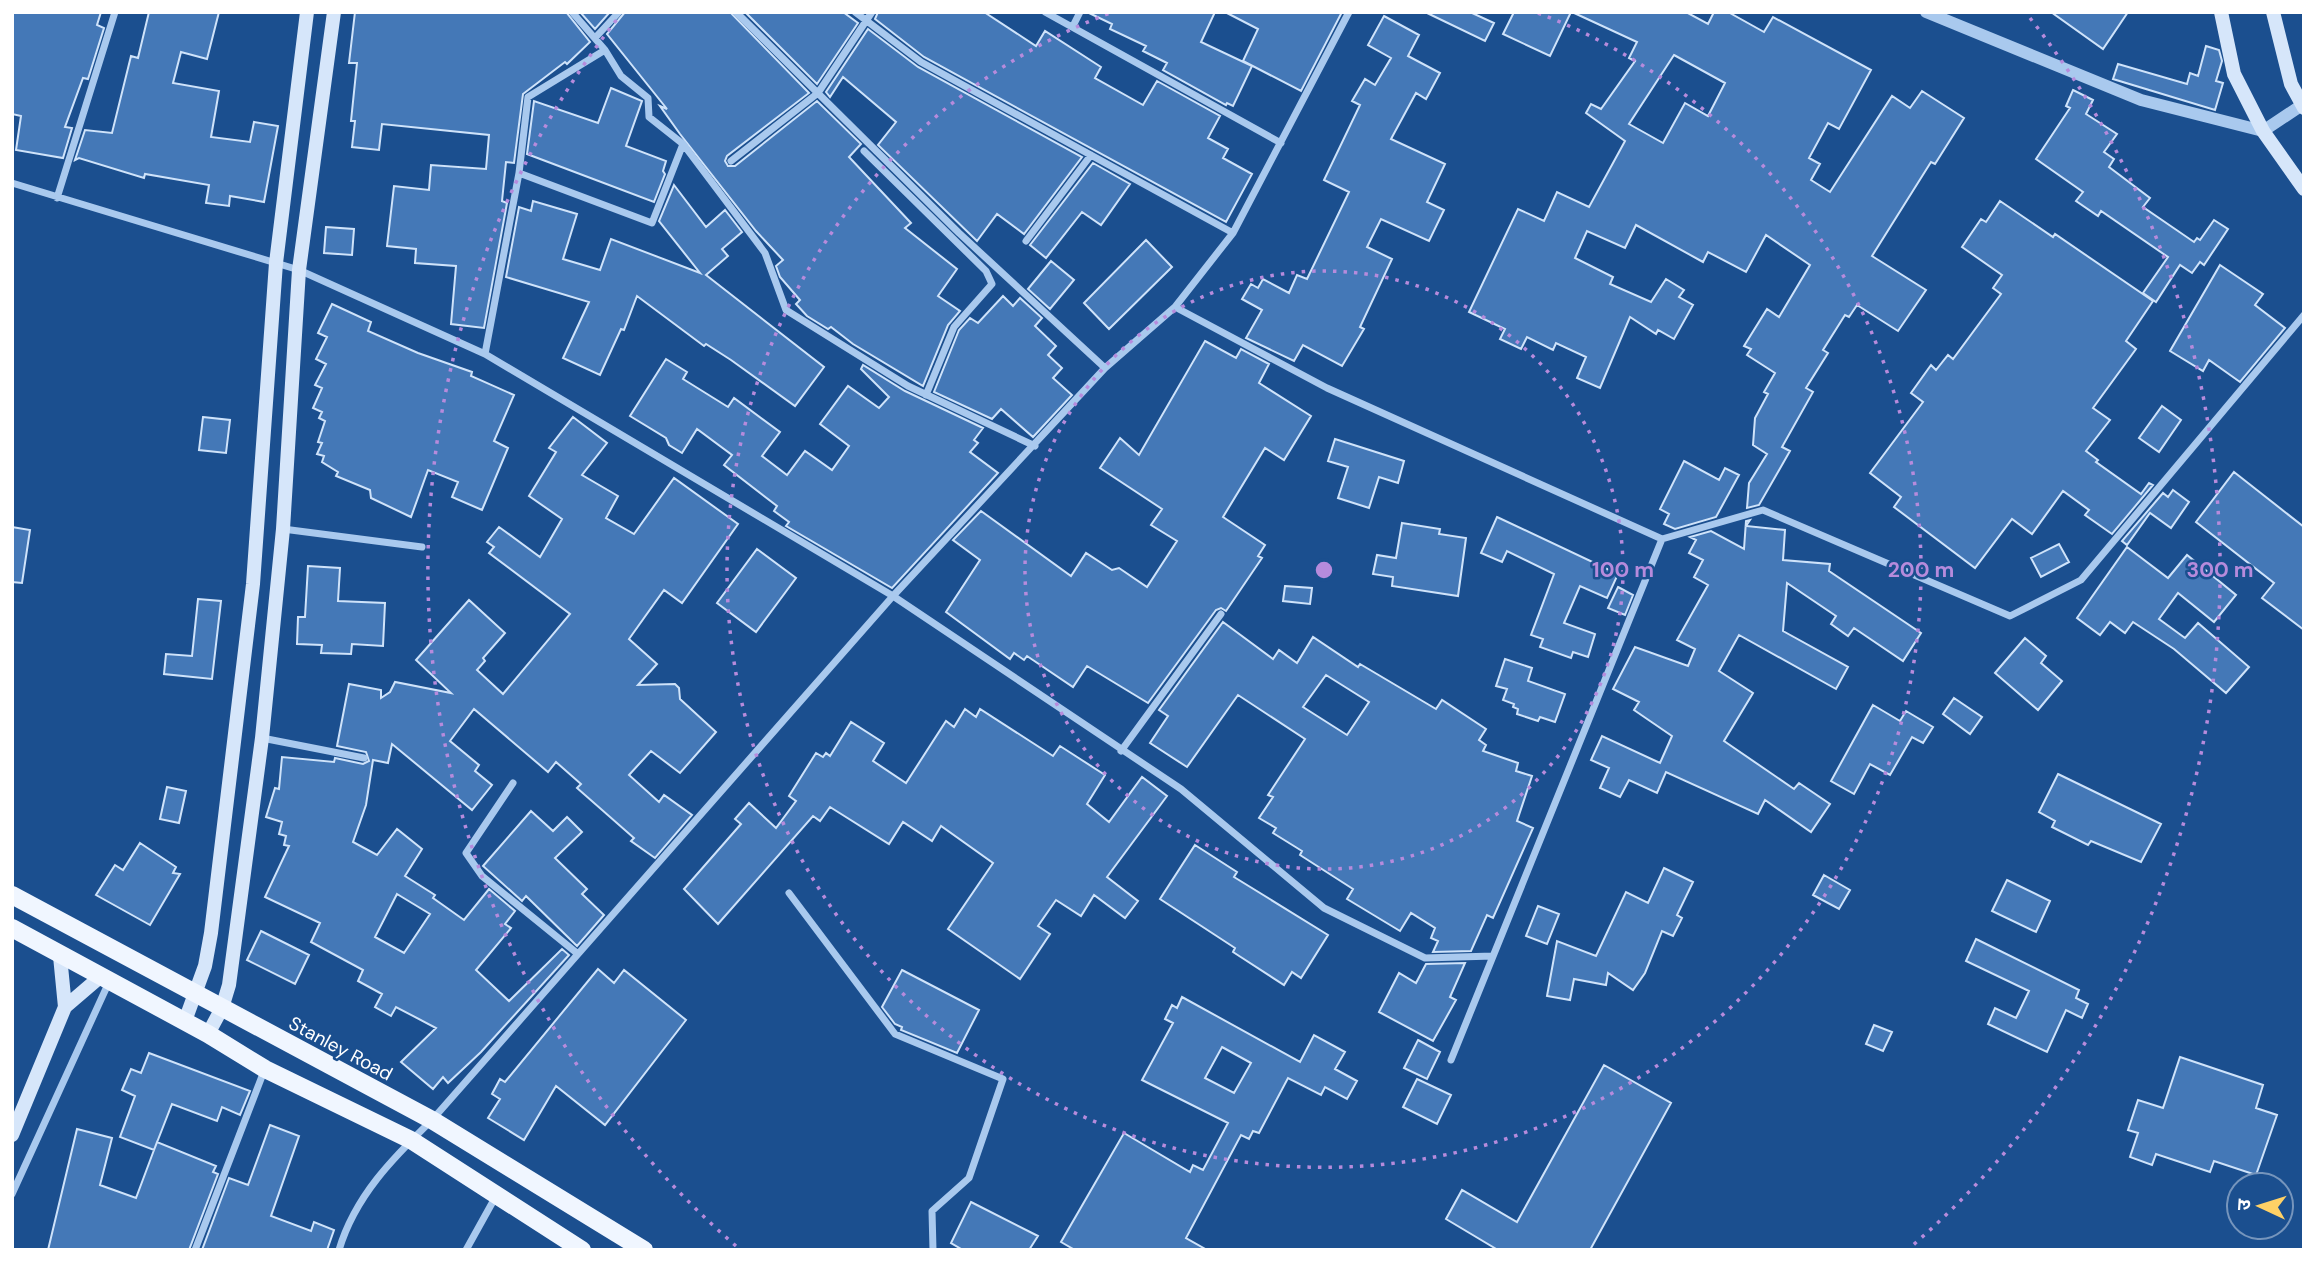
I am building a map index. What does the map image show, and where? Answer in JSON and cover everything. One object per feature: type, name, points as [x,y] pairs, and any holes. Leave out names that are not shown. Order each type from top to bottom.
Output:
[{"type":"main road","points":[[185,1021],[197,994],[211,933],[253,584],[276,263],[307,12]]},
{"type":"main road","points":[[208,1034],[222,1008],[229,985],[262,738],[283,529],[299,270],[334,12]]},
{"type":"main road","points":[[2221,12],[2234,74],[2263,131],[2304,188]]},
{"type":"main road","points":[[2273,12],[2291,85],[2303,106]]},
{"type":"main road","name":"Stanley Road","points":[[12,895],[432,1120],[644,1250]]},
{"type":"main road","points":[[12,928],[185,1021],[265,1069],[411,1140],[582,1250]]},
{"type":"main road","points":[[12,1135],[65,1007],[60,956]]},
{"type":"main road","points":[[65,1007],[105,979]]},
{"type":"street","points":[[57,198],[115,12]]},
{"type":"street","points":[[572,12],[606,50],[621,76],[648,97],[649,117],[683,144],[765,253],[786,310],[926,395],[1035,446]]},
{"type":"street","points":[[595,38],[619,12]]},
{"type":"street","points":[[736,12],[959,233],[1105,368]]},
{"type":"street","points":[[855,12],[921,62],[1233,233]]},
{"type":"street","points":[[731,161],[818,93],[872,12]]},
{"type":"street","points":[[1045,12],[1282,143]]},
{"type":"street","points":[[1073,26],[1080,12]]},
{"type":"street","points":[[339,1250],[344,1233],[382,1168],[432,1120],[893,596],[1105,368],[1175,307],[1233,233],[1349,12]]},
{"type":"street","points":[[1926,12],[2141,100],[2263,131],[2303,106]]},
{"type":"street","points":[[485,354],[519,173],[528,97],[606,50]]},
{"type":"street","points":[[519,173],[652,223],[683,144]]},
{"type":"street","points":[[864,151],[986,271],[992,284],[954,327],[926,395]]},
{"type":"street","points":[[1026,241],[1091,155]]},
{"type":"street","points":[[12,183],[299,270],[485,354],[893,596],[1181,789],[1324,908],[1424,957],[1493,956]]},
{"type":"street","points":[[1175,307],[1327,388],[1662,539],[1763,510],[2010,616],[2081,580],[2304,315]]},
{"type":"street","points":[[283,529],[422,547]]},
{"type":"street","points":[[1451,1060],[1662,539]]},
{"type":"street","points":[[1121,751],[1221,614]]},
{"type":"street","points":[[262,738],[364,758]]},
{"type":"street","points":[[513,783],[466,853],[482,876],[578,954]]},
{"type":"street","points":[[789,892],[895,1034],[1003,1079],[969,1178],[932,1211],[933,1250]]},
{"type":"street","points":[[12,1194],[105,979]]},
{"type":"street","points":[[195,1250],[265,1069]]},
{"type":"street","points":[[466,1250],[497,1195]]},
{"type":"building","points":[[12,12],[101,12],[97,25],[104,28],[88,79],[83,78],[65,127],[72,128],[63,158],[16,150],[21,116],[12,114]]},
{"type":"building","points":[[149,12],[219,12],[207,59],[181,52],[173,83],[219,91],[211,137],[250,142],[254,122],[278,126],[264,202],[230,196],[229,206],[206,203],[209,185],[145,174],[144,178],[79,158],[75,160],[85,130],[112,133],[131,56],[138,58]]},
{"type":"building","points":[[355,12],[566,12],[590,42],[567,64],[565,62],[523,94],[514,163],[506,162],[502,201],[507,203],[484,328],[451,324],[456,266],[415,263],[416,249],[387,246],[394,186],[429,190],[431,165],[486,169],[489,135],[382,124],[379,150],[352,147],[355,121],[351,121],[357,63],[349,63]]},
{"type":"building","points":[[580,12],[610,12],[595,29]]},
{"type":"building","points":[[625,12],[730,12],[809,93],[727,156],[725,161],[728,166],[735,166],[817,101],[861,144],[849,157],[911,223],[905,228],[957,269],[938,296],[960,311],[948,325],[923,386],[853,344],[831,327],[828,329],[807,316],[796,304],[800,300],[780,277],[776,266],[783,260],[756,231],[680,134],[660,106],[667,109],[607,34]]},
{"type":"building","points":[[745,12],[843,12],[858,23],[817,84]]},
{"type":"building","points":[[878,12],[984,12],[1036,46],[1045,31],[1101,67],[1095,78],[1143,105],[1157,81],[1220,116],[1208,138],[1228,149],[1223,158],[1252,174],[1226,222],[924,57],[875,19]]},
{"type":"building","points":[[1087,12],[1215,12],[1201,42],[1252,66],[1233,106],[1227,103],[1226,105],[1163,70],[1167,63],[1143,51],[1146,46],[1110,29],[1112,24]]},
{"type":"building","points":[[1225,12],[1342,12],[1301,91],[1243,61],[1258,29]]},
{"type":"building","points":[[1425,12],[1470,12],[1494,23],[1485,41]]},
{"type":"building","points":[[1514,12],[1571,12],[1550,56],[1503,34]]},
{"type":"building","points":[[1572,12],[1686,12],[1708,24],[1714,12],[1728,12],[1764,32],[1773,17],[1871,70],[1839,129],[1828,123],[1809,158],[1820,164],[1811,180],[1830,192],[1892,96],[1910,108],[1922,91],[1964,118],[1935,164],[1931,162],[1872,256],[1926,290],[1898,331],[1857,305],[1849,317],[1845,315],[1823,350],[1828,353],[1806,388],[1813,392],[1782,447],[1790,451],[1759,505],[1747,508],[1749,483],[1767,454],[1753,445],[1755,418],[1768,394],[1764,392],[1775,373],[1747,355],[1751,349],[1744,346],[1767,309],[1779,317],[1810,265],[1766,235],[1746,272],[1708,252],[1703,262],[1636,225],[1625,248],[1587,231],[1575,258],[1613,277],[1610,284],[1651,302],[1666,279],[1684,290],[1679,297],[1693,305],[1674,339],[1658,330],[1656,334],[1630,317],[1600,388],[1577,378],[1586,357],[1556,343],[1553,350],[1527,337],[1521,349],[1500,339],[1505,329],[1469,312],[1518,209],[1544,221],[1557,192],[1589,207],[1625,141],[1586,113],[1591,104],[1601,109],[1635,61],[1629,58],[1637,42]],"holes":[[[1674,55],[1725,83],[1708,116],[1685,103],[1663,143],[1629,124]]]},
{"type":"building","points":[[2051,12],[2128,12],[2103,49]]},
{"type":"building","points":[[1384,16],[1419,35],[1408,56],[1440,73],[1426,99],[1416,93],[1391,139],[1445,164],[1427,202],[1444,210],[1429,241],[1381,219],[1367,247],[1392,259],[1360,327],[1364,329],[1342,366],[1303,345],[1294,361],[1246,338],[1262,310],[1242,299],[1251,284],[1258,288],[1263,279],[1289,293],[1297,275],[1307,279],[1349,192],[1324,180],[1360,105],[1352,101],[1365,79],[1375,85],[1391,58],[1368,45]]},
{"type":"building","points":[[868,29],[918,67],[1082,157],[1024,234],[997,214],[977,241],[878,145],[896,122],[843,77],[830,97],[826,92]]},
{"type":"building","points":[[2206,46],[2219,50],[2222,61],[2216,81],[2223,83],[2215,110],[2113,79],[2118,64],[2187,84],[2190,73],[2198,76]]},
{"type":"building","points":[[611,88],[642,101],[626,146],[666,161],[663,171],[665,174],[654,202],[527,154],[534,101],[598,123]]},
{"type":"building","points":[[2073,90],[2093,100],[2086,114],[2117,134],[2104,152],[2114,159],[2109,167],[2150,198],[2143,207],[2194,242],[2197,238],[2200,240],[2214,220],[2228,229],[2204,265],[2200,262],[2192,273],[2180,265],[2156,302],[2143,293],[2168,257],[2101,211],[2098,216],[2076,201],[2083,192],[2036,159],[2070,108],[2066,106]]},
{"type":"building","points":[[1093,163],[1130,184],[1101,225],[1082,212],[1046,258],[1030,245]]},
{"type":"building","points":[[674,185],[706,227],[725,210],[742,232],[722,249],[728,256],[706,275],[824,367],[795,406],[731,360],[706,344],[704,346],[637,296],[624,330],[621,329],[600,375],[563,358],[589,302],[506,277],[519,207],[531,211],[533,201],[577,214],[563,259],[600,270],[611,239],[700,273],[659,221]]},
{"type":"building","points":[[2000,201],[2053,237],[2055,234],[2153,301],[2126,341],[2136,349],[2093,408],[2110,420],[2086,451],[2098,460],[2096,462],[2141,494],[2149,483],[2153,485],[2112,534],[2085,515],[2089,510],[2063,491],[2032,534],[2012,519],[1975,568],[1894,507],[1901,497],[1870,473],[1923,402],[1911,393],[1931,365],[1936,370],[1948,355],[1953,359],[2001,294],[1993,288],[2002,275],[1962,247],[1981,219],[1986,222]]},
{"type":"building","points":[[326,227],[354,229],[352,255],[324,253]]},
{"type":"building","points":[[1146,240],[1172,267],[1109,329],[1084,303]]},
{"type":"building","points":[[1051,261],[1074,280],[1050,309],[1028,289]]},
{"type":"building","points":[[2220,265],[2263,294],[2255,305],[2285,328],[2240,382],[2209,360],[2203,371],[2170,351]]},
{"type":"building","points":[[1003,296],[1013,306],[1020,298],[1042,318],[1035,326],[1056,346],[1048,355],[1062,368],[1053,378],[1072,395],[1033,437],[1001,409],[992,419],[934,392],[959,330],[970,318],[978,323]]},
{"type":"building","points":[[332,304],[371,322],[368,331],[418,353],[472,372],[471,376],[514,395],[494,441],[508,448],[482,510],[452,497],[458,482],[428,470],[411,517],[371,498],[370,490],[336,476],[338,472],[322,462],[324,456],[317,454],[322,443],[318,442],[325,421],[319,418],[322,412],[313,408],[322,388],[315,385],[326,364],[316,359],[327,337],[318,333]]},
{"type":"building","points":[[1205,341],[1236,358],[1241,349],[1269,364],[1259,383],[1311,416],[1284,460],[1265,448],[1223,517],[1265,545],[1258,556],[1262,558],[1226,611],[1221,608],[1216,610],[1148,703],[1087,666],[1073,687],[1027,656],[1024,660],[1014,653],[1010,659],[946,612],[980,560],[953,540],[981,511],[1071,576],[1086,553],[1112,570],[1119,568],[1147,587],[1177,541],[1151,525],[1162,509],[1100,468],[1120,438],[1139,455]]},
{"type":"building","points":[[666,359],[687,372],[683,379],[728,407],[734,398],[780,432],[762,456],[787,475],[805,451],[832,470],[849,446],[820,424],[848,386],[879,408],[889,397],[861,369],[863,365],[905,391],[983,428],[974,440],[978,443],[970,452],[998,473],[892,588],[786,526],[789,522],[774,511],[777,506],[724,465],[732,455],[697,429],[682,453],[669,445],[666,438],[630,416]]},
{"type":"building","points":[[2162,406],[2181,420],[2159,452],[2139,438]]},
{"type":"building","points":[[203,417],[230,420],[226,453],[199,450]]},
{"type":"building","points":[[573,417],[607,443],[582,475],[618,496],[606,518],[634,534],[674,478],[738,524],[682,603],[664,590],[629,639],[657,664],[638,685],[675,684],[679,688],[680,699],[716,732],[680,773],[651,751],[629,775],[659,802],[664,795],[692,815],[655,858],[631,841],[634,838],[577,788],[581,784],[556,762],[548,772],[474,709],[450,741],[479,765],[475,771],[492,785],[472,810],[392,744],[388,763],[373,760],[366,805],[353,842],[377,855],[397,829],[422,849],[405,876],[435,895],[433,898],[464,920],[489,889],[515,911],[505,924],[511,928],[476,970],[509,1001],[562,949],[569,955],[481,1052],[448,1083],[443,1077],[433,1089],[401,1062],[436,1028],[396,1007],[391,1016],[375,1007],[382,994],[358,981],[363,970],[311,942],[320,923],[265,897],[289,846],[284,845],[286,836],[279,834],[282,822],[266,817],[275,788],[279,789],[282,757],[334,762],[335,758],[363,764],[369,761],[366,752],[337,746],[349,684],[381,690],[381,698],[390,692],[395,682],[451,693],[416,660],[469,600],[505,633],[483,658],[485,661],[477,670],[503,694],[570,614],[489,553],[494,547],[487,542],[499,527],[540,557],[562,519],[529,496],[556,452],[549,448]],"holes":[[[397,894],[430,914],[404,953],[375,937]]]},
{"type":"building","points":[[1335,439],[1404,461],[1398,483],[1379,477],[1369,508],[1338,498],[1348,467],[1328,461]]},
{"type":"building","points":[[1684,461],[1719,480],[1725,468],[1739,475],[1716,517],[1675,529],[1664,524],[1669,514],[1660,509]]},
{"type":"building","points":[[2234,472],[2304,527],[2304,630],[2262,598],[2274,583],[2196,522]]},
{"type":"building","points":[[2173,490],[2189,502],[2171,528],[2150,513],[2127,545],[2122,541],[2163,493],[2168,497]]},
{"type":"building","points":[[1497,517],[1618,574],[1607,598],[1580,586],[1564,623],[1595,634],[1588,657],[1573,652],[1571,658],[1540,647],[1543,639],[1531,635],[1554,574],[1507,551],[1502,562],[1481,553]]},
{"type":"building","points":[[1750,520],[1746,526],[1785,530],[1783,560],[1830,564],[1829,571],[1921,633],[1903,661],[1854,628],[1848,636],[1831,624],[1836,616],[1787,583],[1783,631],[1848,667],[1836,689],[1739,635],[1719,671],[1753,693],[1724,741],[1794,789],[1799,783],[1830,804],[1811,832],[1765,800],[1758,814],[1666,772],[1657,793],[1629,780],[1620,797],[1600,788],[1609,768],[1591,760],[1602,736],[1660,763],[1672,736],[1634,710],[1639,702],[1613,689],[1635,647],[1688,666],[1695,649],[1677,640],[1708,585],[1694,577],[1703,560],[1689,553],[1696,540],[1690,537],[1711,531],[1744,549],[1746,521]]},
{"type":"building","points":[[1402,523],[1440,529],[1439,534],[1466,538],[1458,596],[1392,586],[1393,577],[1373,574],[1377,555],[1396,558]]},
{"type":"building","points":[[12,527],[30,530],[22,583],[12,582]]},
{"type":"building","points":[[2059,544],[2069,562],[2041,577],[2031,558]]},
{"type":"building","points":[[2127,547],[2168,578],[2187,555],[2236,595],[2214,622],[2178,593],[2159,619],[2185,638],[2198,623],[2249,667],[2226,693],[2174,649],[2133,622],[2125,633],[2110,622],[2100,635],[2077,618]]},
{"type":"building","points":[[757,549],[796,578],[756,632],[717,603]]},
{"type":"building","points":[[308,566],[340,568],[338,601],[385,603],[383,646],[352,644],[351,654],[321,653],[322,645],[297,644],[298,617],[305,617]]},
{"type":"building","points":[[1285,586],[1312,588],[1310,604],[1283,601]]},
{"type":"building","points":[[1618,587],[1633,595],[1625,615],[1608,608]]},
{"type":"building","points":[[198,599],[221,601],[212,679],[164,674],[166,654],[192,656]]},
{"type":"building","points":[[1223,622],[1273,659],[1279,650],[1297,663],[1313,637],[1358,667],[1360,664],[1436,709],[1442,700],[1486,729],[1479,740],[1486,745],[1483,751],[1518,763],[1516,771],[1532,776],[1517,821],[1533,828],[1493,918],[1487,915],[1471,951],[1433,952],[1438,941],[1431,938],[1435,928],[1411,913],[1400,931],[1347,899],[1353,889],[1300,855],[1302,851],[1273,833],[1276,828],[1259,818],[1273,797],[1268,795],[1305,739],[1238,695],[1187,767],[1150,743],[1168,716],[1159,710]],"holes":[[[1326,675],[1369,702],[1347,735],[1303,707]]]},
{"type":"building","points":[[2025,638],[2046,656],[2041,663],[2062,681],[2038,710],[1995,673]]},
{"type":"building","points":[[1505,659],[1532,668],[1528,681],[1565,694],[1555,722],[1540,717],[1538,721],[1517,714],[1518,709],[1513,707],[1514,704],[1503,700],[1507,689],[1496,686]]},
{"type":"building","points":[[1954,698],[1982,717],[1970,734],[1943,714]]},
{"type":"building","points":[[1873,705],[1900,721],[1906,711],[1933,727],[1923,743],[1912,737],[1890,775],[1870,764],[1854,794],[1831,781]]},
{"type":"building","points":[[965,709],[976,717],[980,709],[1053,756],[1060,746],[1105,775],[1087,804],[1109,822],[1142,777],[1167,796],[1107,877],[1138,901],[1125,918],[1094,895],[1081,916],[1056,900],[1038,926],[1050,934],[1020,979],[948,929],[993,863],[941,826],[932,841],[903,822],[889,844],[830,807],[820,821],[813,816],[718,924],[684,889],[741,824],[735,819],[749,803],[776,828],[796,801],[789,796],[816,753],[823,757],[826,753],[830,756],[851,722],[884,743],[873,761],[906,783],[946,721],[954,727]]},
{"type":"building","points":[[2058,774],[2161,824],[2141,862],[2091,841],[2088,845],[2052,827],[2055,821],[2039,812]]},
{"type":"building","points":[[167,787],[186,791],[179,823],[160,819]]},
{"type":"building","points":[[531,811],[553,831],[567,817],[582,832],[555,858],[587,889],[582,894],[604,915],[577,946],[526,896],[522,901],[483,866]]},
{"type":"building","points":[[140,843],[176,867],[173,873],[180,874],[150,925],[96,895],[115,865],[123,870]]},
{"type":"building","points":[[1195,845],[1237,872],[1234,877],[1328,935],[1301,978],[1292,972],[1284,985],[1233,952],[1235,948],[1160,899]]},
{"type":"building","points":[[1664,868],[1693,882],[1677,915],[1682,918],[1673,936],[1662,931],[1645,973],[1633,990],[1608,973],[1606,985],[1574,979],[1570,1000],[1547,996],[1557,941],[1596,956],[1626,892],[1648,903]]},
{"type":"building","points":[[1824,875],[1850,890],[1839,909],[1813,895]]},
{"type":"building","points":[[2007,880],[2050,901],[2036,932],[1992,911]]},
{"type":"building","points":[[1538,906],[1559,914],[1547,944],[1526,936]]},
{"type":"building","points":[[261,931],[309,955],[295,984],[247,960]]},
{"type":"building","points":[[1976,939],[2079,990],[2076,998],[2088,1004],[2082,1018],[2066,1010],[2047,1052],[1988,1024],[1995,1008],[2016,1018],[2029,991],[1966,961]]},
{"type":"building","points":[[1465,963],[1450,997],[1456,1000],[1433,1041],[1379,1012],[1399,973],[1416,983],[1426,964]]},
{"type":"building","points":[[598,969],[614,983],[624,970],[686,1020],[605,1125],[556,1086],[524,1140],[488,1118],[500,1099],[492,1094],[500,1079],[505,1082]]},
{"type":"building","points":[[902,970],[979,1010],[957,1053],[901,1030],[902,1027],[895,1024],[882,1007]]},
{"type":"building","points":[[1182,997],[1300,1062],[1314,1035],[1345,1052],[1335,1069],[1357,1081],[1347,1099],[1325,1087],[1321,1095],[1288,1078],[1259,1133],[1253,1131],[1249,1139],[1241,1135],[1186,1238],[1207,1250],[1075,1250],[1061,1242],[1124,1133],[1190,1172],[1193,1165],[1203,1170],[1228,1123],[1142,1080],[1173,1023],[1165,1019],[1172,1005],[1177,1008]],"holes":[[[1222,1047],[1251,1063],[1234,1093],[1205,1078]]]},
{"type":"building","points":[[1874,1025],[1892,1032],[1883,1051],[1866,1044]]},
{"type":"building","points":[[1418,1040],[1440,1052],[1427,1079],[1404,1068]]},
{"type":"building","points":[[149,1053],[250,1091],[240,1115],[222,1107],[217,1121],[172,1104],[154,1150],[120,1137],[135,1096],[122,1090],[131,1069],[141,1073]]},
{"type":"building","points":[[2180,1057],[2263,1085],[2256,1108],[2277,1115],[2257,1171],[2244,1171],[2214,1161],[2210,1172],[2156,1154],[2152,1165],[2130,1157],[2138,1133],[2128,1130],[2138,1100],[2163,1108]]},
{"type":"building","points":[[1604,1065],[1671,1103],[1590,1250],[1498,1250],[1446,1219],[1462,1190],[1517,1222]]},
{"type":"building","points":[[1417,1079],[1451,1095],[1437,1124],[1403,1107]]},
{"type":"building","points":[[270,1125],[299,1136],[271,1216],[311,1231],[314,1222],[334,1230],[327,1250],[202,1250],[229,1178],[248,1185]]},
{"type":"building","points":[[77,1129],[112,1138],[100,1185],[136,1198],[157,1142],[216,1166],[213,1172],[218,1174],[189,1250],[48,1250]]},
{"type":"building","points":[[971,1202],[1038,1236],[1029,1250],[963,1250],[951,1243]]}]
